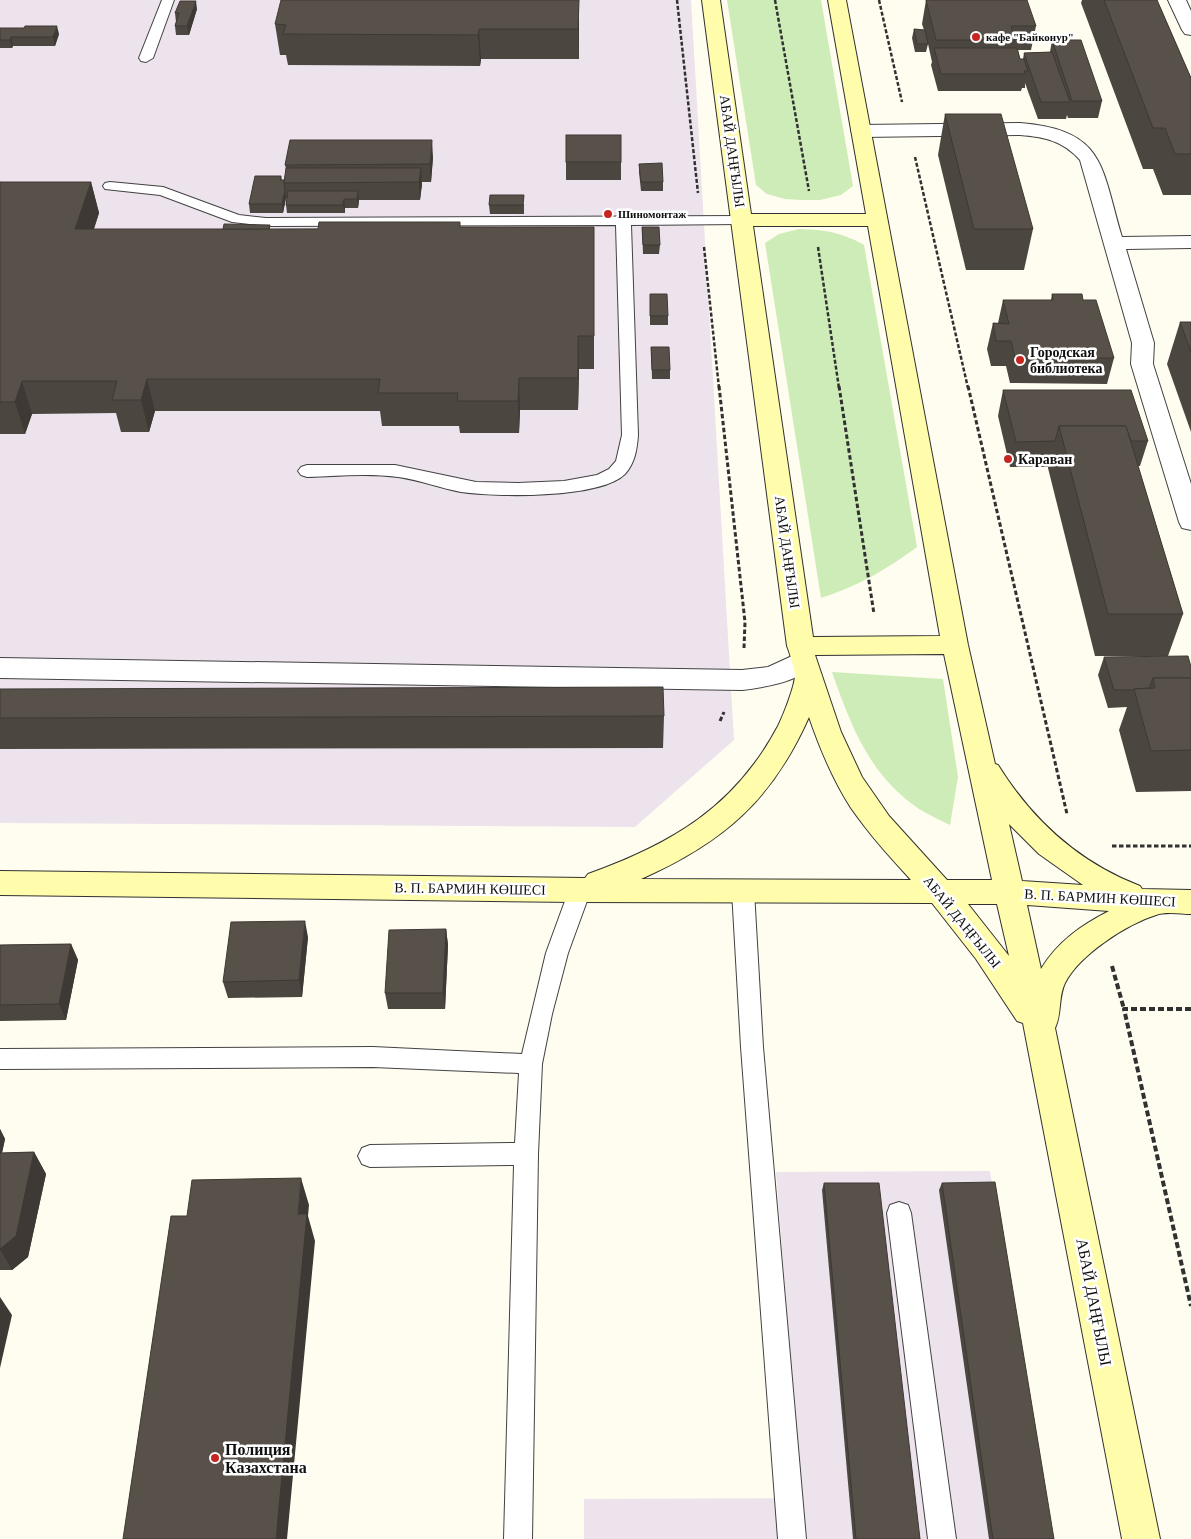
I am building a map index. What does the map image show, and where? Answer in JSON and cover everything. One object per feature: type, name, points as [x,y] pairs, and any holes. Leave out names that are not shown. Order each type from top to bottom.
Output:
[{"type":"main road","name":"АБАЙ ДАҢҒЫЛЫ","points":[[711,0],[804,660],[820,715],[839,762],[861,800],[904,854],[940,892],[978,938],[1012,985],[1041,1035]]},
{"type":"main road","name":"АБАЙ ДАҢҒЫЛЫ","points":[[837,0],[955,645],[1041,1035],[1141,1539]]},
{"type":"main road","points":[[741,220],[877,220]]},
{"type":"main road","points":[[577,890],[630,872],[669,853],[705,833],[733,809],[758,781],[780,748],[794,721],[804,660],[878,646],[955,645]]},
{"type":"main road","points":[[979,758],[1006,800],[1026,825],[1083,872],[1118,890],[1153,902]]},
{"type":"main road","name":"В. П. БАРМИН КӨШЕСІ","points":[[0,883],[577,890],[1009,892],[1153,902],[1191,902]]},
{"type":"main road","points":[[1041,1035],[1046,994],[1053,976],[1068,954],[1083,940],[1153,902]]},
{"type":"street","points":[[1177,0],[1191,30]]},
{"type":"street","points":[[861,131],[1042,130],[1078,145],[1089,160],[1144,343],[1142,364],[1191,522]]},
{"type":"street","points":[[1113,243],[1191,242]]},
{"type":"street","points":[[0,668],[742,680],[773,676],[804,660]]},
{"type":"lane","points":[[146,58],[168,0]]},
{"type":"lane","points":[[110,186],[134,187],[163,192],[237,219],[266,222],[741,220]]},
{"type":"lane","points":[[307,471],[396,471],[464,486],[536,489],[580,486],[615,473],[627,458],[630,435],[623,220]]},
{"type":"lane","points":[[518,1539],[526,1154],[531,1064],[541,1014],[557,953],[577,890]]},
{"type":"lane","points":[[743,891],[752,1047],[792,1539]]},
{"type":"lane","points":[[0,1059],[373,1057],[531,1064]]},
{"type":"lane","points":[[370,1156],[526,1154]]},
{"type":"lane","points":[[899,1213],[942,1539]]},
{"type":"path","points":[[677,0],[745,622],[742,680],[720,721]]},
{"type":"path","points":[[775,0],[814,220],[878,646]]},
{"type":"path","points":[[879,0],[1068,819]]},
{"type":"path","points":[[1191,1009],[1124,1009],[1189,1288],[1191,1306]]},
{"type":"shaded area","points":[[0,0],[691,0],[734,740],[635,827],[0,823]]},
{"type":"shaded area","points":[[990,1171],[1050,1539],[584,1539],[584,1499],[801,1498],[776,1172]]},
{"type":"green space","points":[[727,0],[821,0],[853,186],[841,195],[820,200],[785,199],[767,194],[756,185]]},
{"type":"green space","points":[[799,229],[833,232],[864,245],[917,547],[871,577],[821,598],[765,243],[779,234]]},
{"type":"green space","points":[[832,672],[943,679],[958,777],[950,825],[919,809],[887,781],[864,748]]},
{"type":"building","points":[[281,0],[579,0],[578,29],[479,29],[478,35],[283,34],[286,25],[275,24]]},
{"type":"building","points":[[926,0],[1027,0],[1036,26],[1011,26],[1015,40],[936,40]]},
{"type":"building","points":[[1104,0],[1157,0],[1191,78],[1191,154],[1175,154],[1165,128],[1153,128]]},
{"type":"building","points":[[180,1],[196,1],[187,26],[175,26],[179,13],[175,13]]},
{"type":"building","points":[[25,26],[57,26],[53,37],[11,37],[10,40],[0,40],[0,28],[24,28]]},
{"type":"building","points":[[914,29],[925,30],[928,44],[917,44]]},
{"type":"building","points":[[1052,40],[1081,40],[1102,101],[1072,101]]},
{"type":"building","points":[[934,48],[1017,48],[1020,59],[1024,59],[1028,71],[1024,71],[1025,74],[941,74]]},
{"type":"building","points":[[1052,52],[1070,102],[1041,102],[1024,53]]},
{"type":"building","points":[[945,114],[1001,114],[1033,229],[974,229]]},
{"type":"building","points":[[566,135],[621,135],[621,162],[566,162]]},
{"type":"building","points":[[290,140],[432,140],[430,164],[285,165]]},
{"type":"building","points":[[662,163],[663,182],[641,182],[639,164]]},
{"type":"building","points":[[286,168],[421,168],[419,182],[284,183]]},
{"type":"building","points":[[255,176],[281,176],[280,180],[284,180],[285,190],[282,204],[249,204]]},
{"type":"building","points":[[0,182],[91,182],[75,229],[318,229],[319,222],[460,222],[460,227],[594,227],[594,336],[578,336],[578,378],[519,378],[518,401],[457,401],[458,393],[378,393],[380,379],[147,379],[141,400],[112,400],[117,381],[22,381],[15,402],[0,402]]},
{"type":"building","points":[[288,191],[358,191],[357,199],[344,199],[343,205],[286,205]]},
{"type":"building","points":[[490,195],[524,195],[523,205],[489,205]]},
{"type":"building","points":[[224,224],[270,225],[269,229],[223,229]]},
{"type":"building","points":[[642,227],[659,227],[660,245],[643,245]]},
{"type":"building","points":[[650,294],[667,294],[668,316],[650,316]]},
{"type":"building","points":[[1052,294],[1082,294],[1083,300],[1096,300],[1114,358],[1015,358],[1011,341],[996,341],[993,323],[1009,324],[1003,300],[1053,300]]},
{"type":"building","points":[[1180,322],[1191,322],[1191,352]]},
{"type":"building","points":[[651,347],[669,347],[670,370],[652,370]]},
{"type":"building","points":[[1003,390],[1131,390],[1148,441],[1131,441],[1126,426],[1059,426],[1055,441],[1016,442]]},
{"type":"building","points":[[1059,426],[1126,426],[1183,614],[1108,614]]},
{"type":"building","points":[[1188,656],[1191,678],[1153,678],[1149,688],[1133,690],[1114,690],[1104,657]]},
{"type":"building","points":[[1153,678],[1191,678],[1191,750],[1151,751],[1134,689],[1155,688]]},
{"type":"building","points":[[663,687],[664,716],[0,718],[0,689]]},
{"type":"building","points":[[305,921],[299,980],[223,982],[231,922]]},
{"type":"building","points":[[446,929],[443,993],[385,993],[389,930]]},
{"type":"building","points":[[71,944],[59,1004],[0,1005],[0,945]]},
{"type":"building","points":[[34,1152],[16,1236],[0,1249],[0,1153]]},
{"type":"building","points":[[301,1178],[298,1214],[307,1214],[276,1539],[123,1539],[171,1216],[187,1216],[192,1180]]},
{"type":"building","points":[[995,1182],[1054,1539],[993,1539],[942,1183]]},
{"type":"building","points":[[824,1183],[879,1183],[920,1539],[856,1539]]},
{"type":"place","name":"кафе \"Байконур\"","points":[[976,37]]},
{"type":"place","name":"Шиномонтаж","points":[[608,214]]},
{"type":"place","name":"Городская библиотека","points":[[1020,360]]},
{"type":"place","name":"Караван","points":[[1008,459]]},
{"type":"place","name":"Полиция Казахстана","points":[[215,1458]]}]
